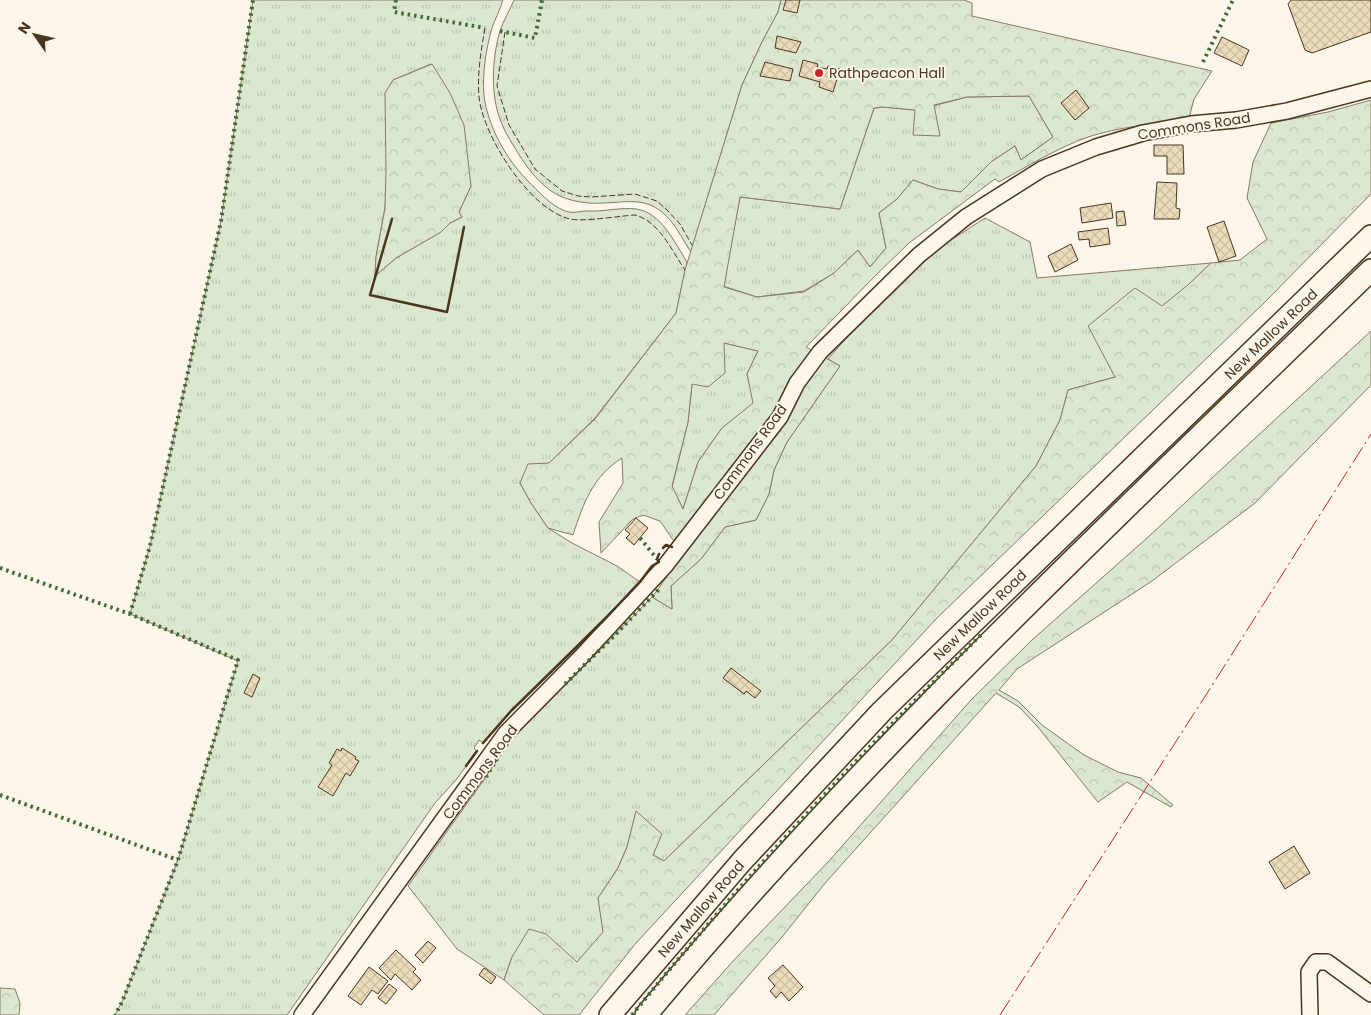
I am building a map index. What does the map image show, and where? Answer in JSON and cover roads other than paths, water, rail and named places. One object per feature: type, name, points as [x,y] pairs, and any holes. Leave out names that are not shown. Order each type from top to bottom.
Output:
[{"type":"highway","name":"New Mallow Road","points":[[610,1015],[742,861],[882,711],[1371,236]]},
{"type":"highway","name":"New Mallow Road","points":[[646,1015],[787,853],[902,729],[1371,270]]},
{"type":"street","name":"Commons Road","points":[[302,1015],[506,733],[581,657],[665,566],[780,417],[797,382],[820,352],[919,255],[966,217],[1042,169],[1096,147],[1143,133],[1191,124],[1236,120],[1287,111],[1371,89]]},
{"type":"street","points":[[1310,1015],[1309,972],[1316,962],[1328,962],[1371,994]]},
{"type":"place","name":"Rathpeacon Hall","points":[[819,73]]}]
